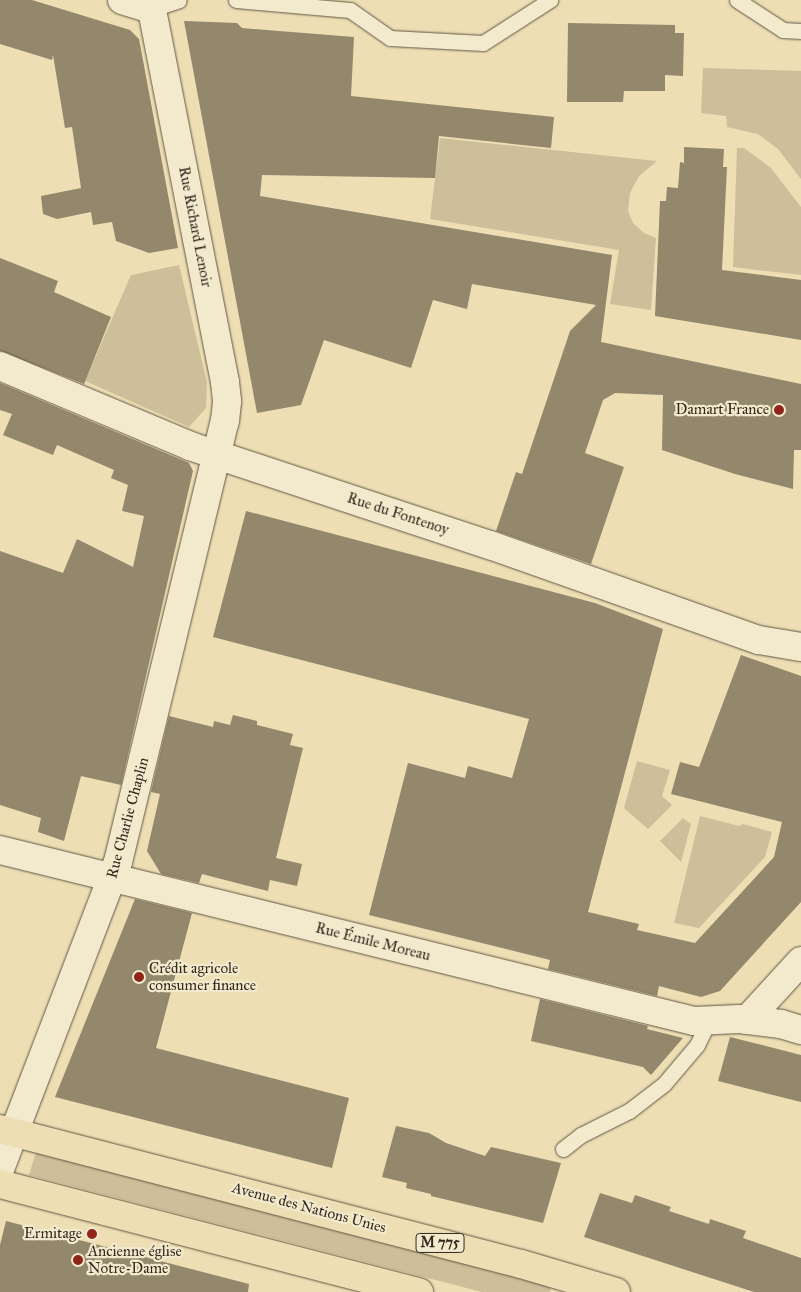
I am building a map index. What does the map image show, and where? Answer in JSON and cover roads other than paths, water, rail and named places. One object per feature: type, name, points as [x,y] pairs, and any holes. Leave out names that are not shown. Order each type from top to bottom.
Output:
[{"type":"main road","name":"Avenue des Nations Unies","points":[[6,1130],[512,1262],[616,1292]]},
{"type":"main road","points":[[0,1184],[419,1292]]},
{"type":"street","points":[[122,0],[151,5]]},
{"type":"street","name":"Rue Richard Lenoir","points":[[151,5],[225,382],[227,401],[225,421],[216,455]]},
{"type":"street","name":"Rue du Fontenoy","points":[[0,366],[190,446],[490,545],[759,640],[801,647]]},
{"type":"street","name":"Rue Charlie Chaplin","points":[[0,1169],[6,1130],[113,879],[216,455]]},
{"type":"street","name":"Rue Émile Moreau","points":[[0,850],[694,1022],[733,1019],[747,1020],[782,1024],[801,1030]]},
{"type":"street","points":[[747,1020],[801,961]]},
{"type":"lane","points":[[151,5],[179,0]]},
{"type":"lane","points":[[236,0],[350,10],[390,38],[483,43],[550,0]]},
{"type":"lane","points":[[737,0],[783,30],[801,31]]},
{"type":"lane","points":[[563,1150],[581,1136],[629,1112],[664,1084],[698,1045],[708,1022]]},
{"type":"place","name":"Damart France","points":[[779,410]]},
{"type":"place","name":"Crédit agricole consumer finance","points":[[139,977]]},
{"type":"place","name":"Ermitage","points":[[92,1234]]},
{"type":"place","name":"Ancienne église Notre-Dame","points":[[78,1260]]}]
